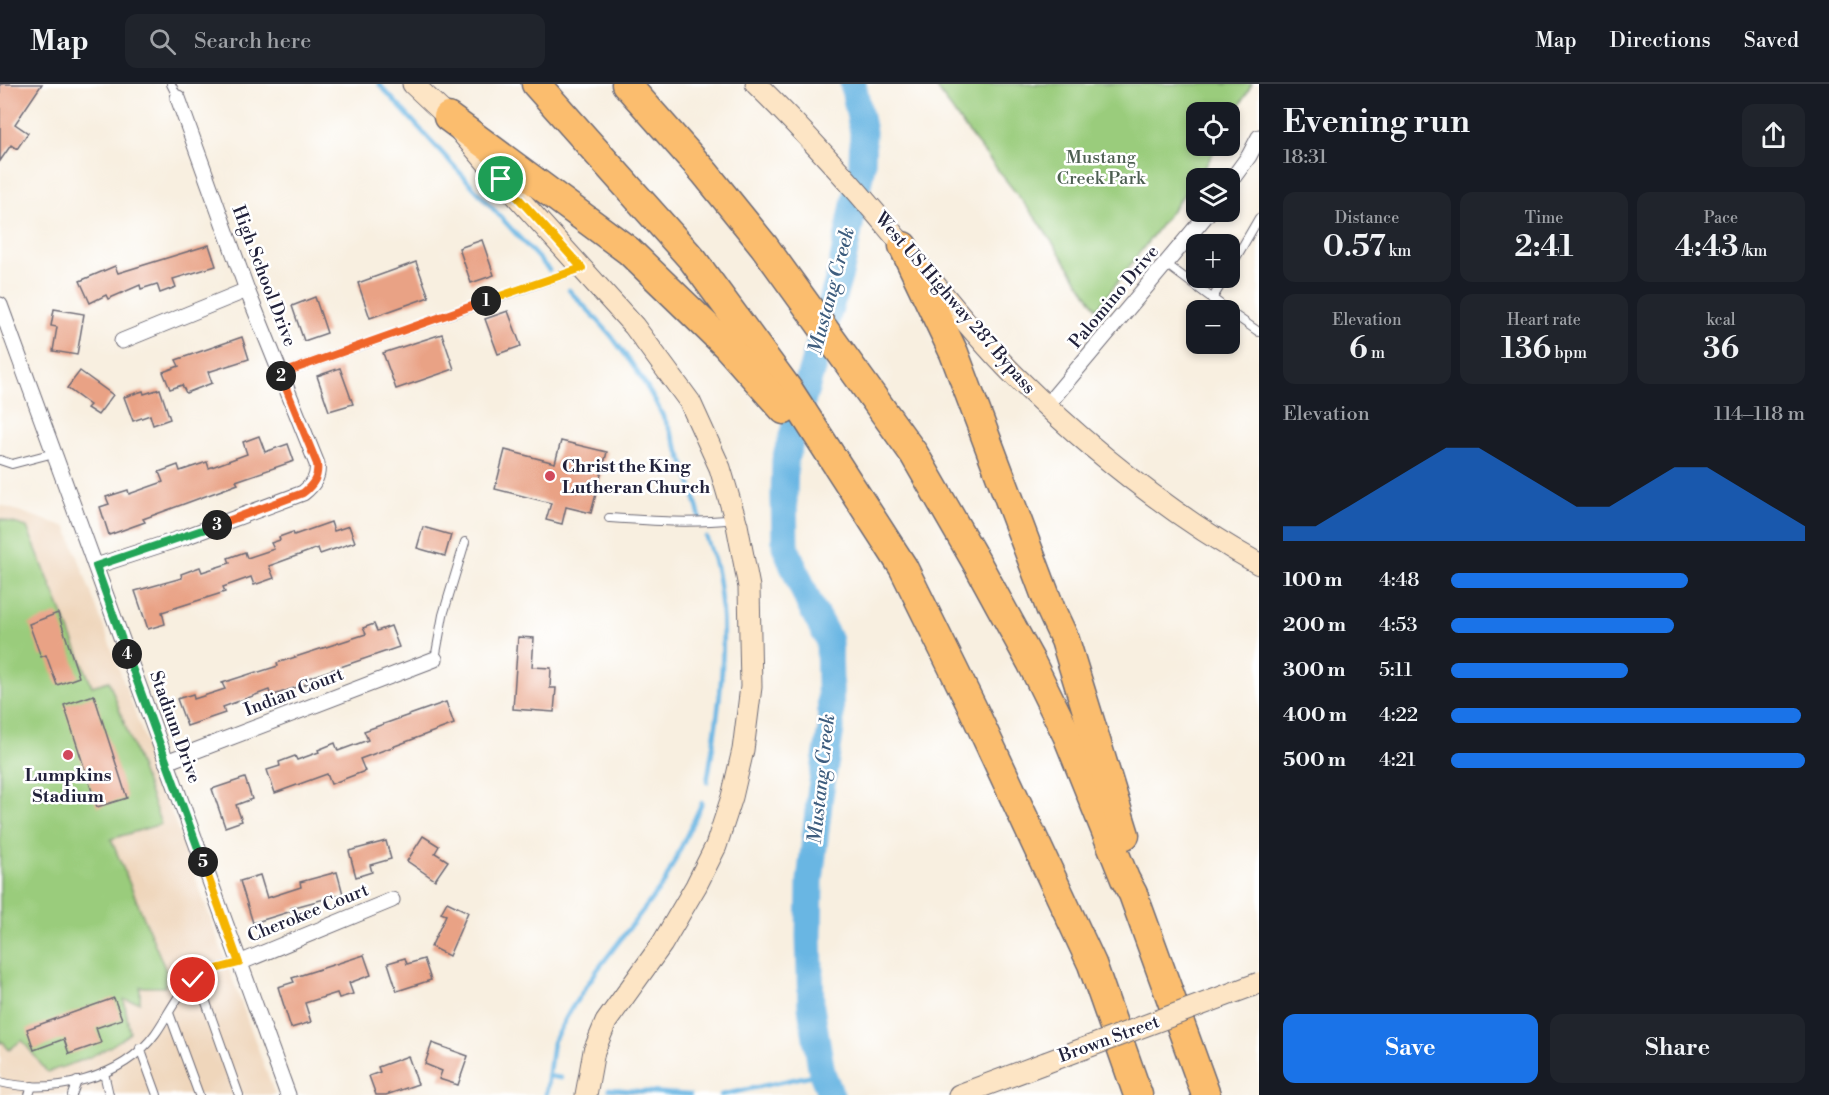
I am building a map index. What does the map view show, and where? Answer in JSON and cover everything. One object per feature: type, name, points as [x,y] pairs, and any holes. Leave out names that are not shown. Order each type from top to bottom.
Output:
[{"type":"highway","points":[[536,84],[693,260],[790,392],[903,567],[974,711],[1092,964],[1138,1095]]},
{"type":"highway","points":[[626,84],[698,164],[765,246],[914,454],[978,565],[1031,662],[1067,735],[1133,894],[1206,1095]]},
{"type":"highway","points":[[448,117],[629,251],[739,360],[842,475]]},
{"type":"highway","points":[[898,240],[954,353],[1051,610],[1065,640],[1128,844],[1133,894]]},
{"type":"main road","points":[[413,84],[448,117],[634,326],[690,402],[720,468],[735,519],[749,587],[751,687],[743,750],[732,796],[716,846],[662,944],[606,1022],[594,1051],[586,1095]]},
{"type":"main road","name":"West US Highway 287 Bypass","points":[[756,84],[803,131],[1014,375],[1105,459],[1227,546],[1259,564]]},
{"type":"main road","name":"Brown Street","points":[[958,1095],[1259,983]]},
{"type":"street","name":"High School Drive","points":[[96,566],[185,537],[303,493],[314,484],[318,470],[247,290],[175,91]]},
{"type":"street","points":[[1240,168],[1259,137]]},
{"type":"street","name":"Palomino Drive","points":[[1047,405],[1201,222]]},
{"type":"street","points":[[122,341],[247,290]]},
{"type":"street","name":"Stadium Drive","points":[[0,305],[288,1095]]},
{"type":"street","name":"Indian Court","points":[[166,762],[435,659]]},
{"type":"street","name":"Cherokee Court","points":[[239,963],[392,900]]},
{"type":"lane","points":[[1240,251],[1259,218]]},
{"type":"lane","points":[[1166,264],[1212,299],[1219,288]]},
{"type":"lane","points":[[280,374],[582,268]]},
{"type":"lane","points":[[1240,319],[1259,332]]},
{"type":"lane","points":[[0,460],[12,464],[54,453]]},
{"type":"lane","points":[[609,518],[667,522],[709,522],[735,519]]},
{"type":"lane","points":[[435,659],[443,615],[465,542]]},
{"type":"lane","points":[[0,1082],[14,1086],[32,1086],[77,1081],[104,1073],[127,1060],[154,1036],[185,987],[197,977],[208,971],[239,963]]},
{"type":"lane","points":[[197,977],[239,1095]]},
{"type":"lane","points":[[169,1013],[199,1095]]},
{"type":"lane","points":[[140,1048],[157,1095]]},
{"type":"lane","points":[[104,1073],[109,1095]]},
{"type":"lane","points":[[72,1095],[77,1081]]},
{"type":"lane","points":[[29,1095],[32,1086]]},
{"type":"shaded area","name":"Lumpkins Stadium","points":[[0,505],[67,527],[275,1095],[0,1095]]},
{"type":"green space","name":"Mustang Creek Park","points":[[934,84],[1252,84],[1240,105],[1240,102],[1186,102],[1186,156],[1211,156],[1204,168],[1186,168],[1186,192],[1097,309],[1038,221],[961,123]]},
{"type":"green space","name":"Lumpkins Stadium","points":[[0,519],[27,527],[92,686],[109,681],[161,824],[111,839],[166,971],[165,987],[140,987],[140,1002],[124,1000],[130,1033],[90,1057],[47,1072],[22,1040],[9,1050],[3,1042],[0,1043]]},
{"type":"building","points":[[0,84],[42,84],[15,124],[28,133],[17,149],[11,145],[0,161]]},
{"type":"building","points":[[482,240],[494,275],[471,283],[459,248]]},
{"type":"building","points":[[209,245],[216,266],[173,279],[176,287],[160,293],[157,284],[141,289],[140,285],[108,299],[106,295],[90,303],[80,281],[115,266],[118,273]]},
{"type":"building","points":[[416,262],[429,297],[370,318],[358,283]]},
{"type":"building","points":[[315,297],[327,333],[304,341],[292,306]]},
{"type":"building","points":[[54,309],[84,314],[77,355],[53,351],[57,327],[51,326]]},
{"type":"building","points":[[508,311],[521,346],[498,354],[485,319]]},
{"type":"building","points":[[442,334],[454,369],[396,389],[383,353]]},
{"type":"building","points":[[242,337],[249,359],[208,372],[212,383],[186,393],[182,385],[170,389],[163,372],[179,366],[176,360]]},
{"type":"building","points":[[340,368],[353,404],[329,411],[317,376]]},
{"type":"building","points":[[80,371],[113,395],[98,415],[87,408],[90,405],[67,388]]},
{"type":"building","points":[[160,389],[170,419],[153,425],[150,415],[133,421],[124,397]]},
{"type":"building","points":[[259,436],[265,452],[288,444],[294,461],[236,481],[238,484],[143,519],[145,522],[109,535],[100,507],[109,504],[106,497],[128,490],[129,494],[163,482],[159,472],[178,465],[180,471],[207,462],[209,468],[247,454],[243,442]]},
{"type":"building","name":"Christ the King Lutheran Church","points":[[561,441],[607,452],[591,513],[566,507],[562,524],[546,520],[551,503],[495,489],[505,450],[555,463]]},
{"type":"building","points":[[331,522],[334,531],[349,526],[355,542],[320,554],[318,548],[269,566],[274,578],[254,585],[251,577],[223,587],[225,592],[162,612],[165,624],[148,629],[135,591],[182,578],[181,574],[200,567],[202,572],[230,563],[228,558],[245,552],[247,558],[274,549],[271,543],[280,540],[279,537],[293,532],[294,535]]},
{"type":"building","points":[[423,527],[451,535],[445,556],[417,548]]},
{"type":"building","points":[[58,613],[79,677],[57,685],[46,655],[41,657],[29,624]]},
{"type":"building","points":[[374,624],[377,631],[391,626],[399,647],[308,678],[309,683],[271,696],[269,690],[223,707],[225,713],[187,726],[177,699],[193,694],[194,699],[225,689],[222,683],[278,666],[277,663],[366,634],[363,628]]},
{"type":"building","points":[[518,637],[534,638],[532,667],[551,668],[550,688],[556,688],[554,712],[513,709]]},
{"type":"building","points":[[94,695],[127,798],[97,807],[64,705]]},
{"type":"building","points":[[446,702],[454,724],[360,759],[365,771],[331,784],[327,774],[275,793],[267,770],[280,766],[279,762],[295,756],[297,760],[335,743],[338,751],[368,740],[364,731]]},
{"type":"building","points":[[245,778],[252,799],[236,805],[242,821],[225,827],[212,789]]},
{"type":"building","points":[[423,836],[439,846],[435,853],[448,861],[435,880],[407,861]]},
{"type":"building","points":[[386,841],[391,859],[370,865],[372,872],[356,877],[349,851]]},
{"type":"building","points":[[337,872],[343,894],[291,908],[292,911],[253,923],[240,881],[260,875],[267,898],[301,887],[300,882]]},
{"type":"building","points":[[447,902],[468,912],[449,956],[431,947],[446,915],[441,913]]},
{"type":"building","points":[[364,955],[371,975],[349,983],[353,994],[339,998],[337,993],[305,1003],[311,1022],[291,1028],[278,987],[294,982],[292,978]]},
{"type":"building","points":[[405,958],[407,964],[424,959],[431,980],[397,991],[388,963]]},
{"type":"building","points":[[114,998],[122,1019],[96,1028],[101,1043],[69,1054],[64,1039],[34,1050],[27,1029]]},
{"type":"building","points":[[432,1043],[468,1056],[458,1085],[439,1079],[442,1071],[425,1064]]},
{"type":"building","points":[[408,1056],[418,1084],[386,1095],[376,1095],[369,1076],[380,1072],[378,1067]]},
{"type":"waterway","points":[[379,84],[549,270]]},
{"type":"waterway","name":"Mustang Creek","points":[[831,1095],[822,1073],[811,1007],[809,936],[810,881],[820,795],[831,729],[829,640],[809,603],[785,546],[784,495],[785,460],[841,270],[862,165],[863,132],[853,84]]},
{"type":"waterway","points":[[569,290],[610,334],[656,403],[686,471],[700,518]]},
{"type":"waterway","points":[[706,537],[717,572],[723,624],[719,703],[707,782]]},
{"type":"waterway","points":[[546,1095],[553,1042],[571,1009],[598,969],[664,883],[702,803]]},
{"type":"waterway","points":[[721,1095],[822,1073]]},
{"type":"waterway","points":[[548,1076],[561,1078]]},
{"type":"waterway","points":[[609,1089],[690,1095]]},
{"type":"place","name":"Christ the King Lutheran Church","points":[[550,476]]},
{"type":"place","name":"Lumpkins Stadium","points":[[68,755]]},
{"type":"route","points":[[193,980],[208,971],[239,963],[96,566],[185,537],[303,493],[314,484],[318,470],[317,464],[280,374],[582,268],[501,179]]}]
